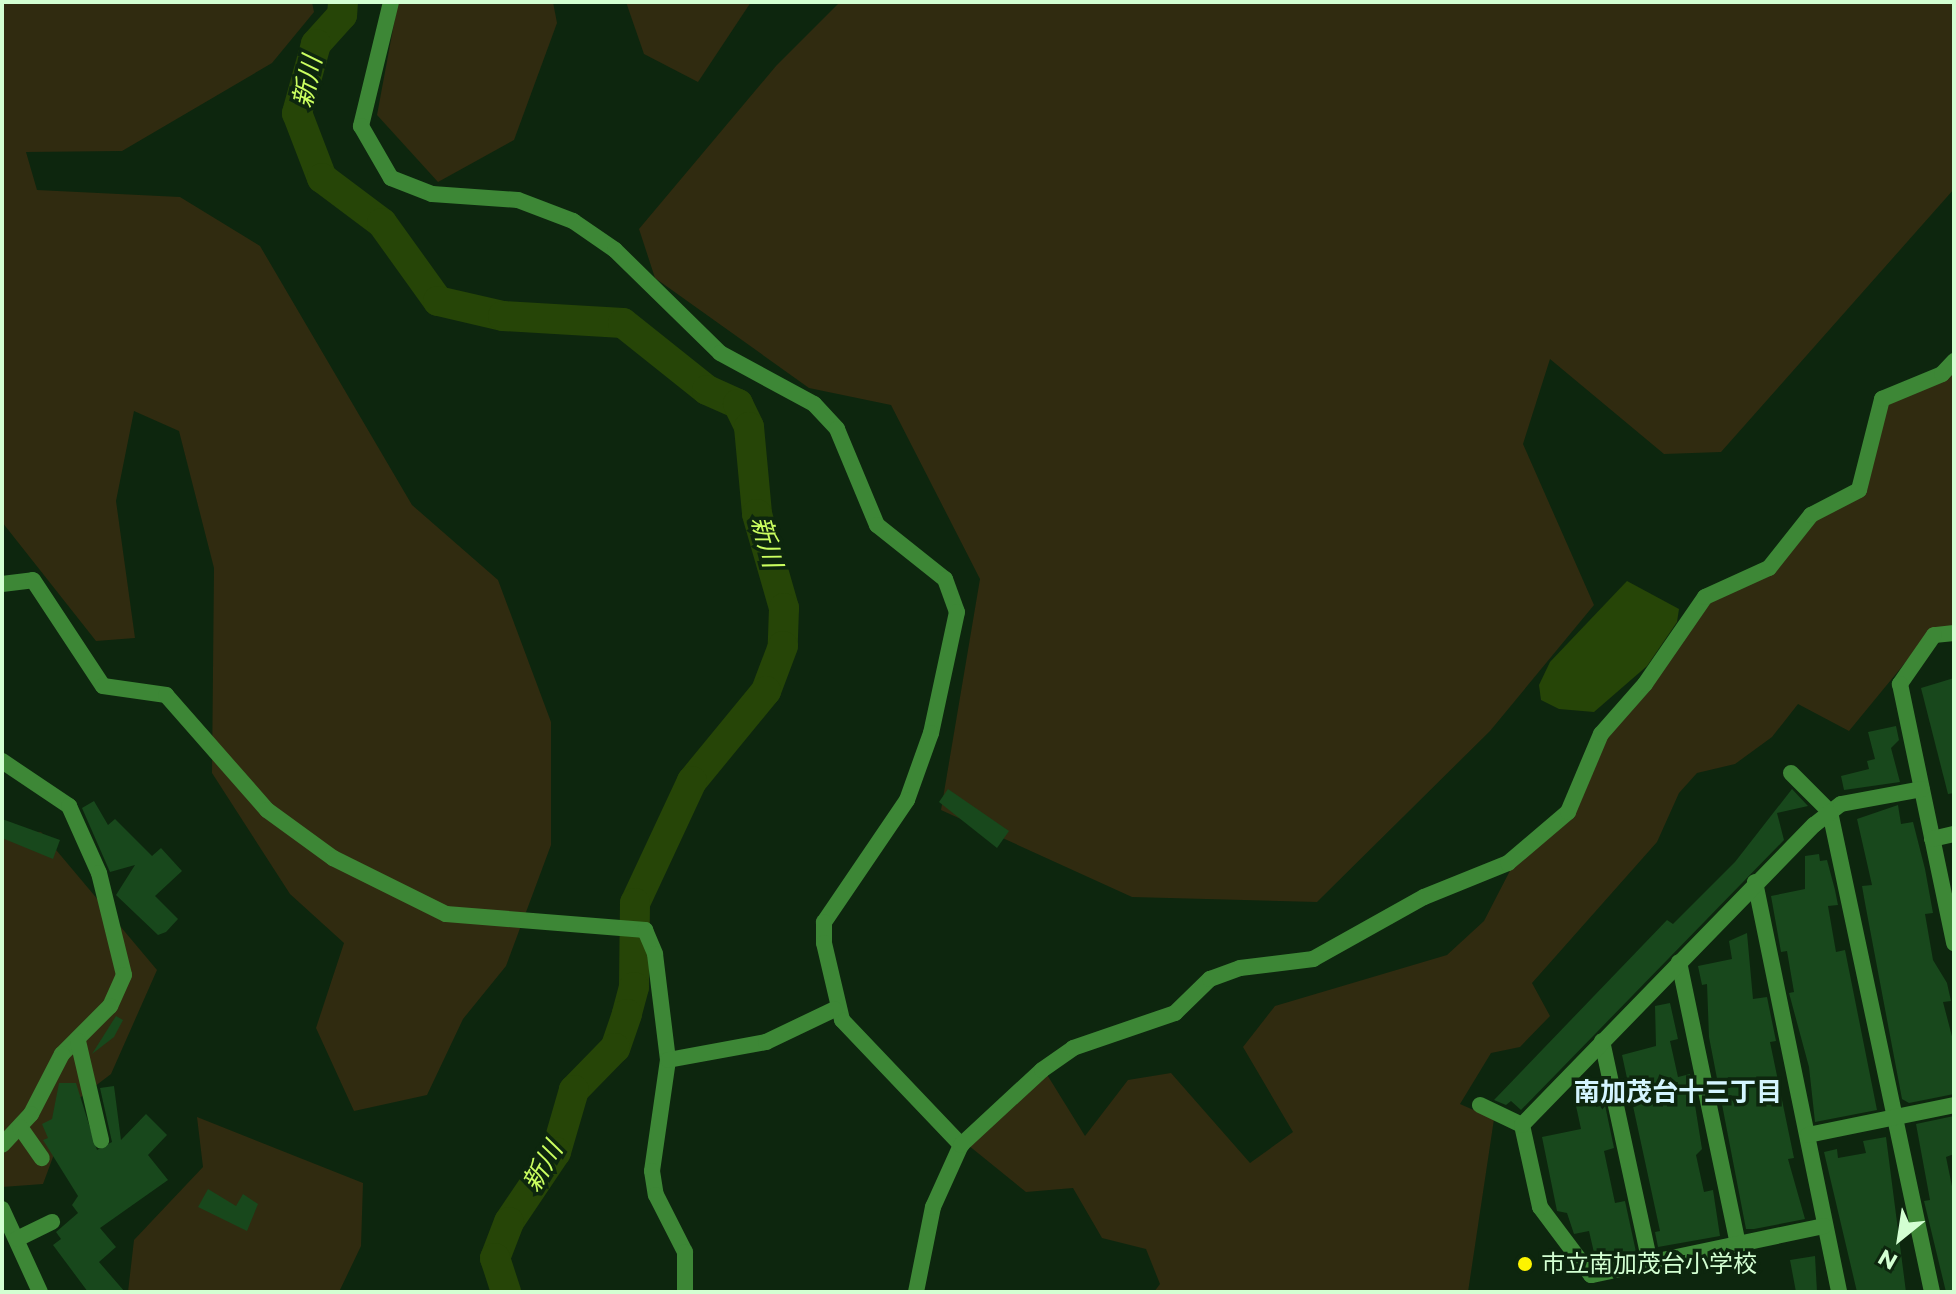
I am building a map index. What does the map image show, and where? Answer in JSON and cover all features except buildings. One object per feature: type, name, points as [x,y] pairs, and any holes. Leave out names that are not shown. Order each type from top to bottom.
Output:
[{"type":"street","points":[[391,2],[361,126],[391,178],[432,194],[518,200],[573,221],[615,250],[720,353],[814,404],[837,429],[877,525],[945,579],[957,612],[931,733],[907,800],[824,922],[835,1009],[857,1041],[961,1145]]},
{"type":"street","points":[[916,1292],[933,1207],[961,1145],[1073,1048],[1175,1013],[1210,979],[1240,968],[1313,959],[1424,897],[1508,863],[1568,812],[1601,734],[1645,684],[1705,597],[1769,568],[1811,515],[1859,490],[1882,399],[1942,374],[1954,361]]},
{"type":"street","points":[[2,584],[33,580],[103,686],[166,695],[267,810],[333,858],[446,914],[645,930],[655,954],[668,1060],[652,1171],[656,1195],[685,1252],[685,1292]]},
{"type":"street","points":[[1954,633],[1934,635],[1900,684],[1954,943]]},
{"type":"street","points":[[2,761],[69,806],[99,873],[124,975],[110,1006],[49,1072],[9,1136],[42,1158]]},
{"type":"street","points":[[1791,773],[1830,812],[1932,1292]]},
{"type":"street","points":[[1522,1125],[1755,882],[1830,812],[1841,804],[1922,789]]},
{"type":"street","points":[[1932,839],[1954,834]]},
{"type":"street","points":[[1755,882],[1839,1292]]},
{"type":"street","points":[[1679,962],[1738,1245]]},
{"type":"street","points":[[668,1060],[766,1042],[835,1009]]},
{"type":"street","points":[[78,1041],[101,1140]]},
{"type":"street","points":[[1602,1041],[1650,1263]]},
{"type":"street","points":[[1480,1105],[1522,1125]]},
{"type":"street","points":[[1808,1135],[1954,1105]]},
{"type":"street","points":[[1522,1125],[1540,1207],[1591,1275],[1824,1226]]},
{"type":"street","points":[[2,1211],[40,1292]]},
{"type":"street","points":[[17,1239],[52,1222]]},
{"type":"shaded area","points":[[2,2],[312,2],[314,12],[272,63],[122,151],[26,152],[37,190],[180,197],[260,246],[412,505],[498,580],[551,722],[551,845],[506,966],[463,1019],[427,1095],[354,1111],[316,1028],[344,943],[290,894],[212,773],[214,568],[179,431],[134,411],[116,501],[135,638],[96,641],[2,522]]},
{"type":"shaded area","points":[[398,2],[553,2],[557,23],[514,140],[438,182],[377,115]]},
{"type":"shaded area","points":[[626,2],[751,2],[698,82],[644,54]]},
{"type":"shaded area","points":[[840,2],[1954,2],[1954,189],[1721,452],[1664,454],[1550,359],[1523,444],[1594,605],[1490,731],[1317,902],[1132,897],[941,810],[980,579],[891,405],[809,388],[655,278],[639,229],[776,66]]},
{"type":"shaded area","points":[[1954,364],[1954,625],[1932,630],[1849,731],[1798,704],[1772,737],[1735,764],[1697,773],[1679,793],[1657,842],[1532,983],[1550,1016],[1520,1047],[1491,1053],[1460,1104],[1494,1119],[1468,1292],[1154,1292],[1160,1284],[1146,1249],[1102,1238],[1073,1188],[1026,1192],[968,1145],[1046,1073],[1085,1136],[1128,1080],[1171,1073],[1250,1163],[1293,1132],[1243,1047],[1275,1006],[1447,955],[1484,921],[1515,861],[1550,833],[1601,739],[1709,597],[1772,569],[1800,529],[1855,497],[1885,400]]},
{"type":"shaded area","points":[[1627,581],[1679,609],[1677,622],[1647,666],[1594,712],[1559,709],[1541,700],[1539,685],[1550,662]]},
{"type":"shaded area","points":[[41,832],[157,970],[111,1074],[73,1103],[43,1184],[2,1187],[2,835]]},
{"type":"shaded area","points":[[197,1117],[363,1183],[361,1246],[339,1292],[128,1292],[134,1240],[203,1167]]},
{"type":"waterway","name":"新川","points":[[343,2],[342,15],[316,44],[297,113],[322,178],[382,223],[438,301],[503,316],[623,323],[707,390],[738,404],[749,427],[757,514],[784,608],[783,646],[766,691],[692,781],[635,903],[634,987],[627,1014],[615,1048],[574,1090],[556,1152],[509,1222],[495,1258],[506,1292]]},
{"type":"place","name":"市立南加茂台小学校","points":[[1525,1264]]},
{"type":"district","name":"南加茂台十三丁目","points":[[1678,1093]]}]
